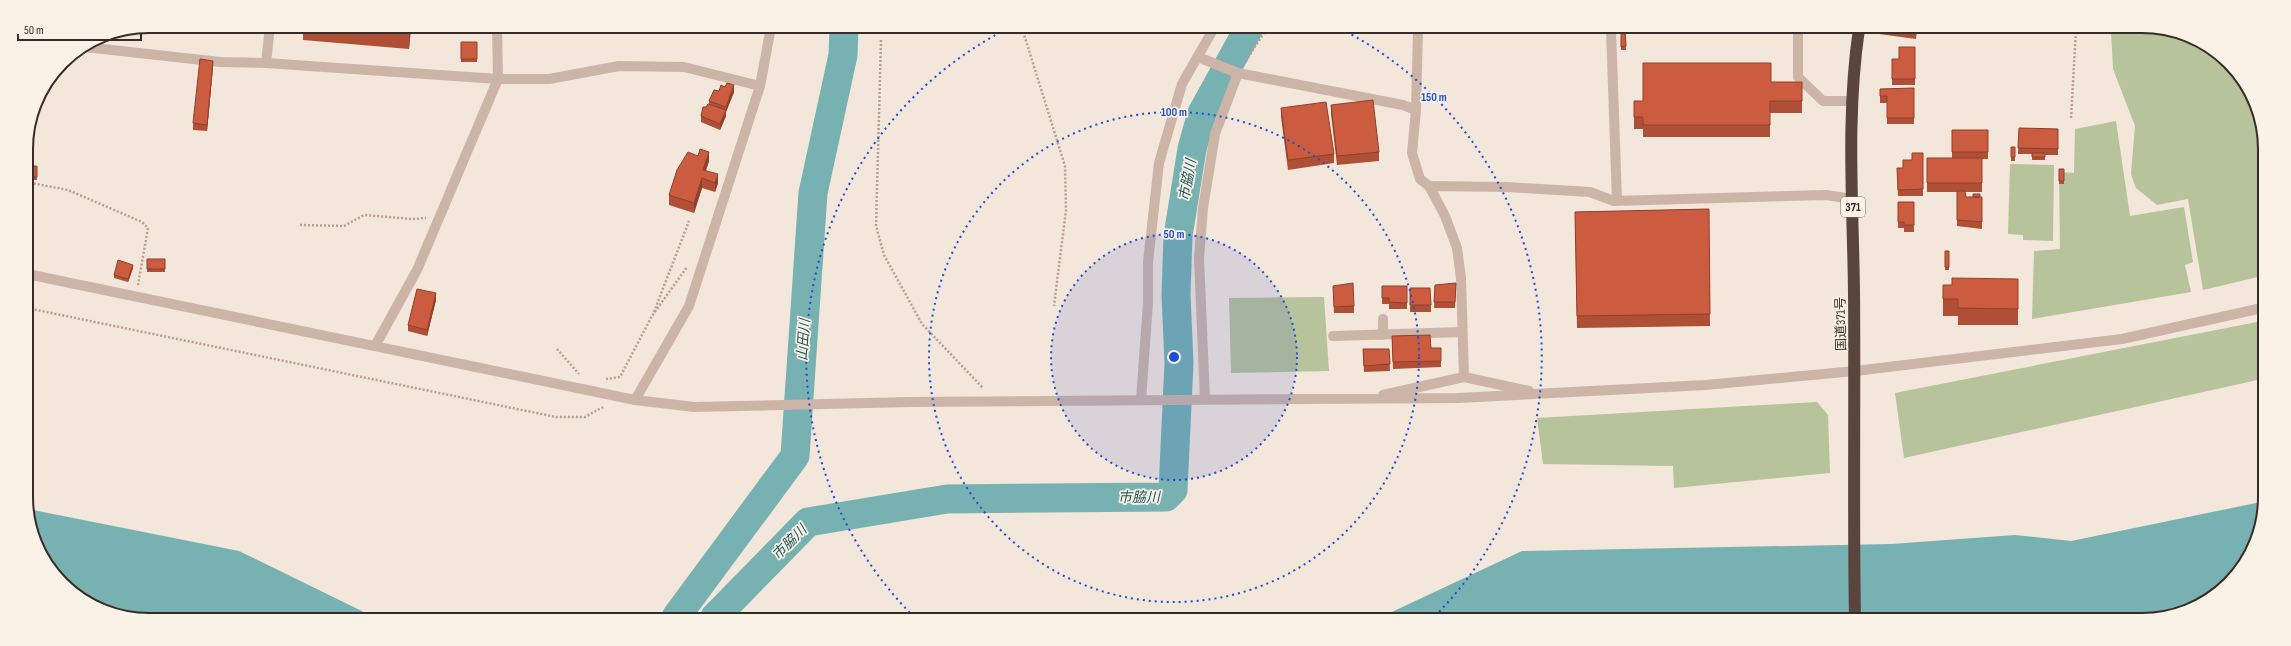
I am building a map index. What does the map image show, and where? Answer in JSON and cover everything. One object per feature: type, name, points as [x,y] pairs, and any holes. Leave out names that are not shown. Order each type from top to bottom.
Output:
[{"type":"highway","name":"国道371号","points":[[1855,613],[1853,101],[1854,62],[1859,33]]},
{"type":"street","points":[[266,63],[269,33]]},
{"type":"street","points":[[375,346],[403,299],[498,79],[497,33]]},
{"type":"street","points":[[635,400],[689,306],[760,86],[770,33]]},
{"type":"street","points":[[1140,400],[1148,302],[1148,262],[1159,163],[1182,84],[1211,33]]},
{"type":"street","points":[[1418,33],[1416,110],[1412,153],[1420,179],[1429,186],[1445,216],[1457,248],[1461,278],[1464,376]]},
{"type":"street","points":[[1611,33],[1617,201]]},
{"type":"street","points":[[1798,33],[1798,77],[1823,101],[1853,101]]},
{"type":"street","points":[[93,48],[220,62],[266,63],[498,79],[549,79],[619,66],[684,67],[760,86]]},
{"type":"street","points":[[1198,57],[1238,73],[1403,105],[1416,110]]},
{"type":"street","points":[[1206,400],[1199,258],[1203,208],[1215,134],[1238,73]]},
{"type":"street","points":[[1429,186],[1506,187],[1590,192],[1617,201],[1826,195],[1853,199]]},
{"type":"street","points":[[33,275],[622,398],[694,407],[910,402],[1458,398],[1706,385],[1855,370],[2122,339],[2258,309]]},
{"type":"street","points":[[1383,319],[1383,335]]},
{"type":"street","points":[[1333,336],[1462,332]]},
{"type":"street","points":[[1365,399],[1464,376],[1543,394]]},
{"type":"path","points":[[882,33],[876,226],[884,255],[922,324],[996,402]]},
{"type":"path","points":[[1024,33],[1065,166],[1066,210],[1054,306]]},
{"type":"path","points":[[1238,73],[1264,33]]},
{"type":"path","points":[[2071,118],[2076,33]]},
{"type":"path","points":[[33,183],[68,190],[142,222],[148,228],[136,296]]},
{"type":"path","points":[[300,225],[344,226],[364,215],[412,219],[440,215]]},
{"type":"path","points":[[601,380],[620,377],[652,316],[689,221]]},
{"type":"path","points":[[652,316],[689,264]]},
{"type":"path","points":[[33,309],[556,417],[585,417],[622,398]]},
{"type":"path","points":[[557,349],[581,376]]},
{"type":"green space","points":[[2111,33],[2150,33],[2179,39],[2200,49],[2213,57],[2234,78],[2246,98],[2252,112],[2258,141],[2258,277],[2203,290],[2188,199],[2157,205],[2136,188],[2131,174],[2135,126],[2113,69]]},
{"type":"green space","points":[[2116,121],[2130,216],[2184,207],[2193,262],[2185,265],[2191,292],[2032,319],[2034,251],[2060,249],[2059,172],[2074,173],[2075,129]]},
{"type":"green space","points":[[2010,164],[2054,165],[2053,241],[2023,240],[2023,235],[2008,234]]},
{"type":"green space","points":[[1324,297],[1329,371],[1231,373],[1229,298]]},
{"type":"green space","points":[[2258,322],[2258,380],[1904,458],[1895,393]]},
{"type":"green space","points":[[1817,402],[1828,415],[1830,473],[1674,488],[1673,466],[1543,464],[1537,418]]},
{"type":"water","points":[[2258,503],[2256,520],[2246,548],[2234,568],[2224,579],[2193,601],[2165,611],[2150,613],[1390,613],[1522,551],[1891,544],[2015,535],[2071,541]]},
{"type":"water","points":[[34,510],[239,551],[366,613],[149,613],[126,611],[112,607],[98,601],[78,589],[57,568],[39,534]]},
{"type":"building","points":[[1621,33],[1625,33],[1626,46],[1621,47]]},
{"type":"building","points":[[461,42],[477,42],[477,59],[461,59]]},
{"type":"building","points":[[1899,47],[1915,47],[1915,79],[1892,79],[1892,59],[1899,59]]},
{"type":"building","points":[[200,59],[213,61],[207,125],[193,123]]},
{"type":"building","points":[[1643,63],[1771,63],[1771,82],[1802,82],[1802,101],[1770,101],[1770,125],[1643,125],[1643,117],[1634,117],[1634,101],[1643,101]]},
{"type":"building","points":[[727,83],[734,85],[726,107],[709,101],[714,90],[719,91],[721,85],[725,87]]},
{"type":"building","points":[[1914,88],[1914,118],[1887,118],[1887,96],[1880,96],[1880,89]]},
{"type":"building","points":[[1373,100],[1379,152],[1337,156],[1331,105]]},
{"type":"building","points":[[1326,102],[1334,154],[1288,160],[1281,108]]},
{"type":"building","points":[[708,104],[726,110],[720,124],[701,116],[703,107],[706,107]]},
{"type":"building","points":[[2019,128],[2058,129],[2058,149],[2018,148]]},
{"type":"building","points":[[1952,130],[1988,130],[1988,152],[1952,152]]},
{"type":"building","points":[[2011,147],[2015,147],[2015,157],[2011,157]]},
{"type":"building","points":[[700,149],[709,152],[703,170],[718,174],[715,183],[702,178],[694,203],[669,195],[677,170],[688,152],[698,156]]},
{"type":"building","points":[[1912,153],[1923,153],[1923,189],[1898,190],[1897,168],[1903,168],[1903,160],[1912,160]]},
{"type":"building","points":[[2032,153],[2045,153],[2045,157],[2032,157]]},
{"type":"building","points":[[1927,158],[1982,158],[1982,183],[1927,183]]},
{"type":"building","points":[[33,166],[37,166],[37,177],[33,177]]},
{"type":"building","points":[[2059,169],[2064,169],[2064,181],[2059,181]]},
{"type":"building","points":[[1957,191],[1965,191],[1966,197],[1982,197],[1982,222],[1957,220]]},
{"type":"building","points":[[1973,194],[1980,194],[1980,197],[1973,197]]},
{"type":"building","points":[[1898,202],[1914,202],[1914,225],[1904,225],[1904,222],[1898,222]]},
{"type":"building","points":[[1709,209],[1710,314],[1577,316],[1575,212]]},
{"type":"building","points":[[1945,251],[1949,251],[1949,267],[1945,267]]},
{"type":"building","points":[[147,259],[165,259],[165,269],[147,269]]},
{"type":"building","points":[[118,260],[133,265],[128,279],[114,275]]},
{"type":"building","points":[[1952,278],[2018,279],[2018,309],[1958,308],[1958,299],[1943,299],[1943,285],[1952,285]]},
{"type":"building","points":[[1353,283],[1354,306],[1334,307],[1333,286]]},
{"type":"building","points":[[1456,283],[1455,302],[1434,302],[1435,285]]},
{"type":"building","points":[[1382,286],[1407,286],[1407,303],[1389,302],[1389,298],[1382,298]]},
{"type":"building","points":[[1410,288],[1430,288],[1431,305],[1410,305]]},
{"type":"building","points":[[417,289],[436,293],[427,330],[408,325]]},
{"type":"building","points":[[1430,335],[1431,348],[1441,348],[1441,361],[1393,362],[1392,336]]},
{"type":"building","points":[[1363,349],[1389,349],[1390,364],[1364,366]]},
{"type":"waterway","name":"山田川","points":[[679,613],[795,456],[813,193],[843,55],[844,33]]},
{"type":"waterway","name":"市脇川","points":[[719,613],[808,522],[947,499],[1166,497],[1173,490],[1179,363],[1176,295],[1178,236],[1192,149],[1202,113],[1246,33]]}]
